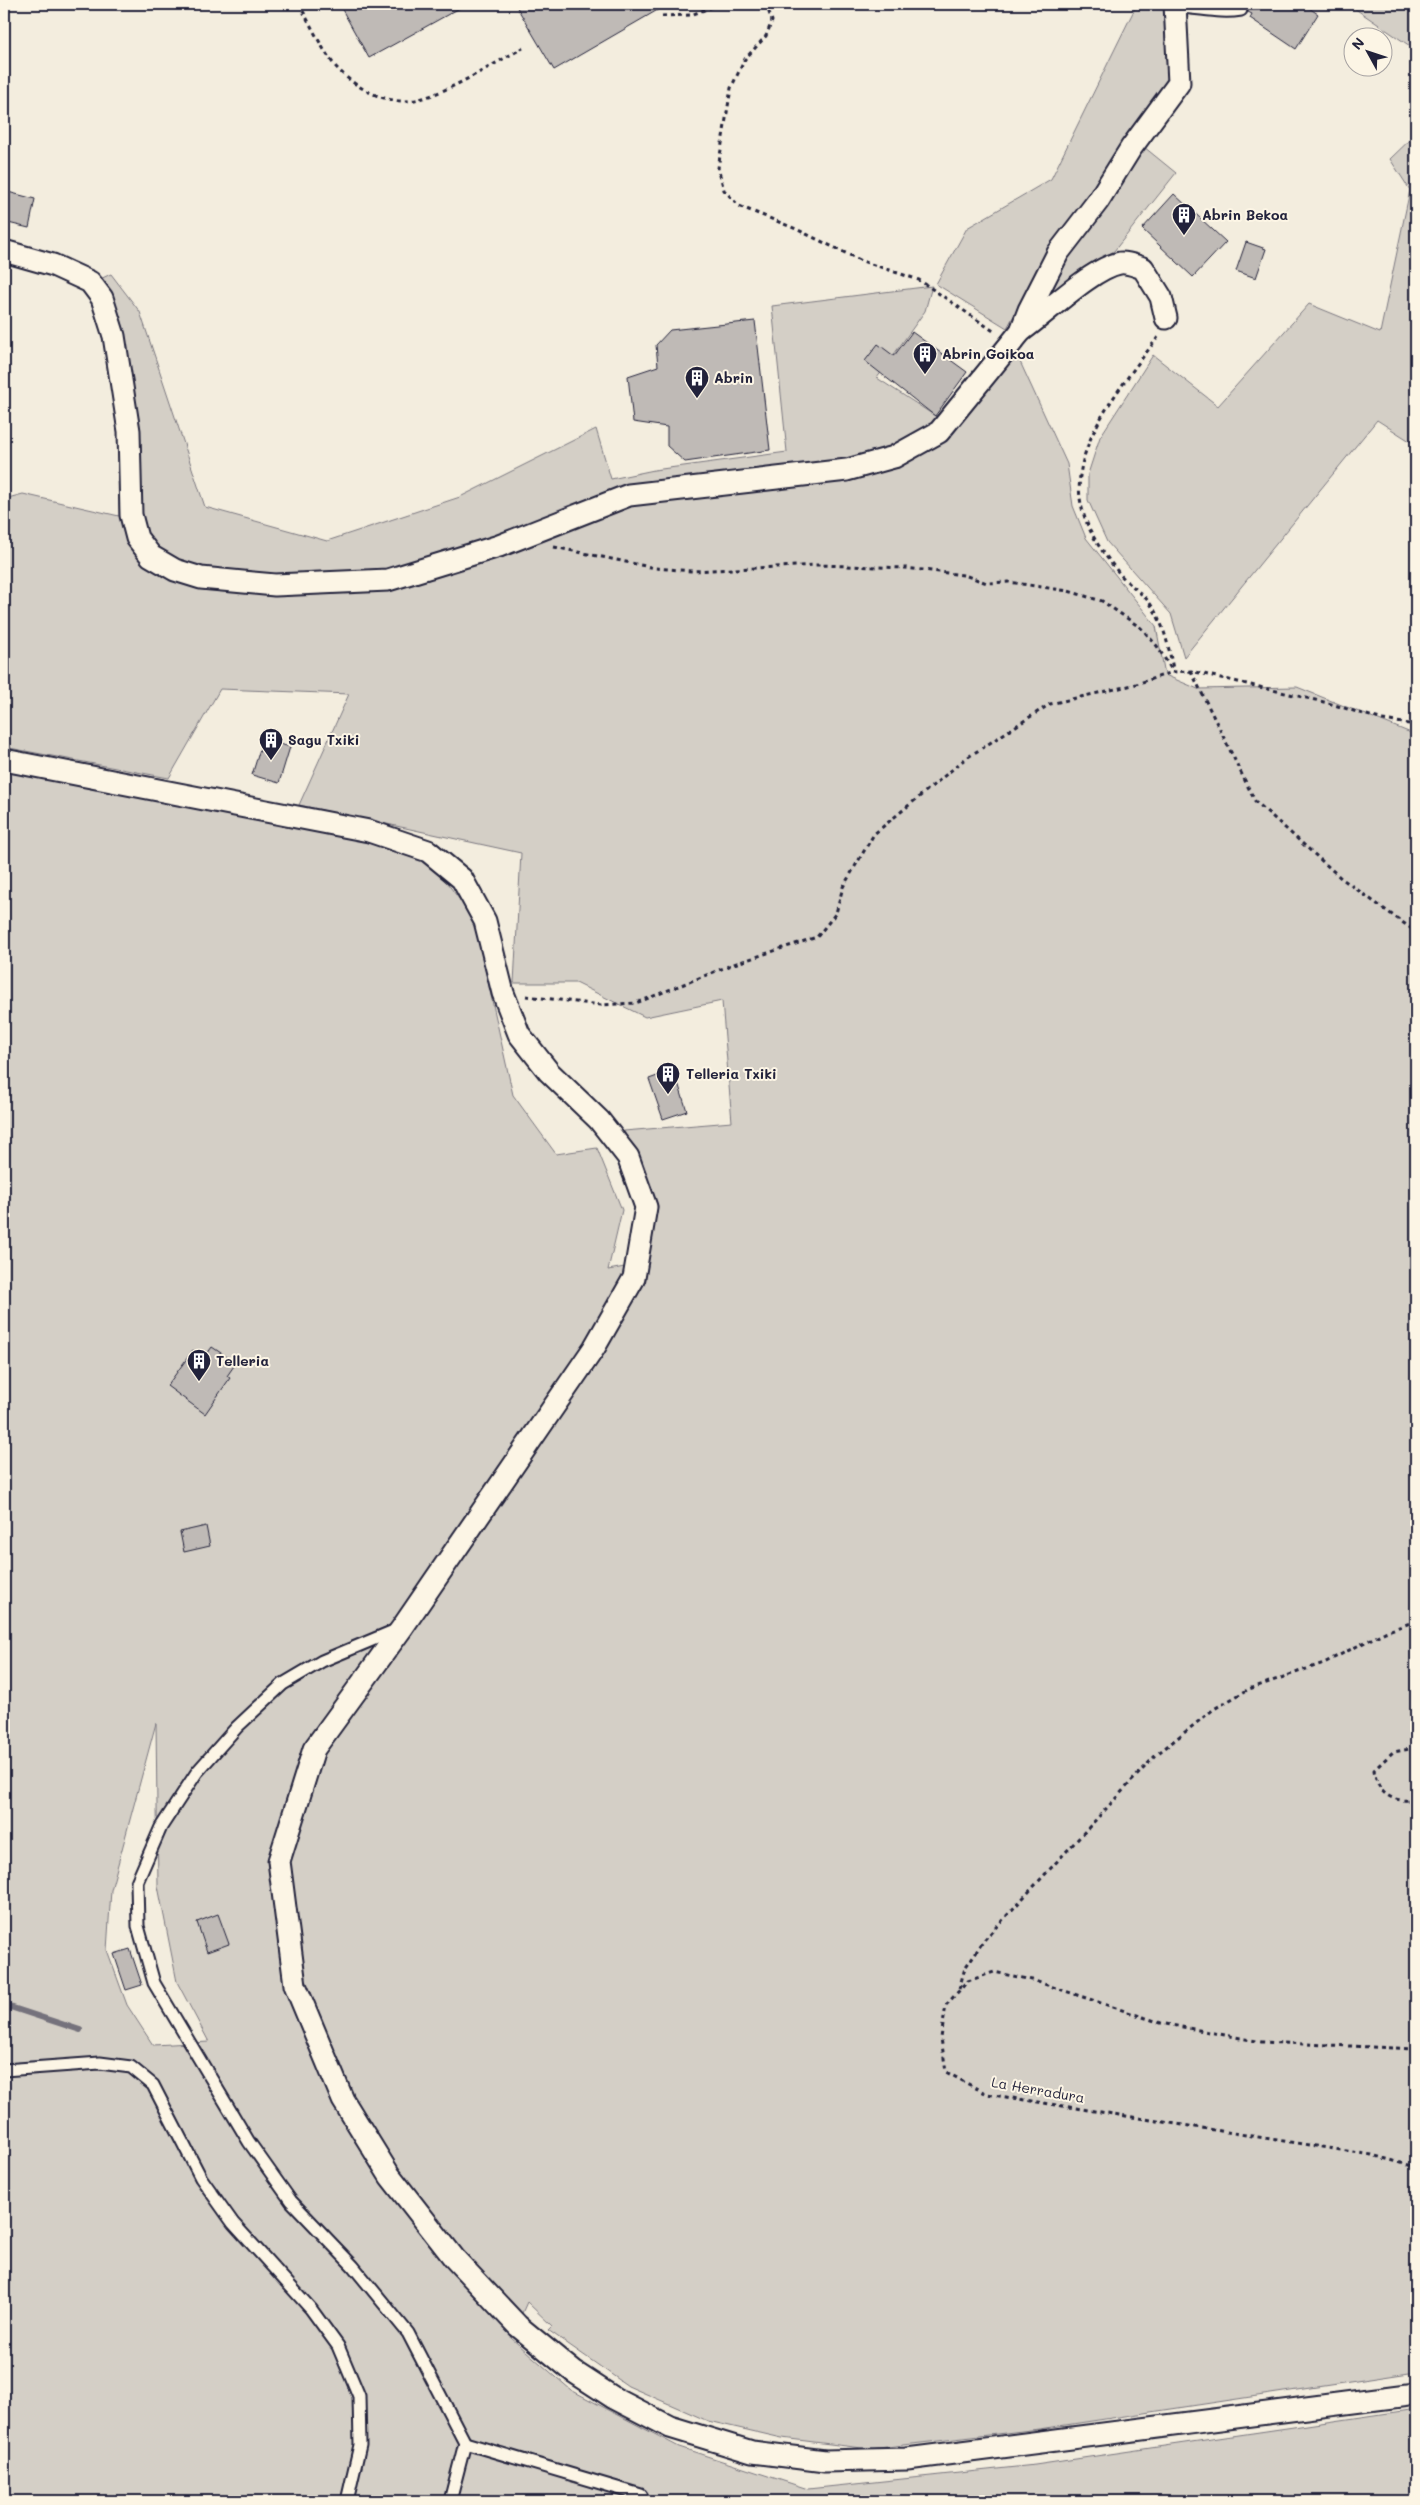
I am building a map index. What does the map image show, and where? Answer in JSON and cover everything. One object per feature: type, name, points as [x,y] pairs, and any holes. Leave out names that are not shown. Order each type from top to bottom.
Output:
[{"type":"street","points":[[1016,337],[1058,253],[1098,201],[1131,148],[1179,83],[1175,6]]},
{"type":"street","points":[[4,251],[54,265],[90,282],[102,298],[114,336],[129,431],[131,515],[137,538],[150,556],[174,570],[201,578],[275,585],[388,580],[499,546],[628,494],[847,470],[894,457],[939,432],[1016,337],[1079,284],[1122,263],[1143,268],[1161,297],[1166,318]]},
{"type":"street","points":[[4,760],[369,831],[428,851],[462,879],[485,921],[503,993],[519,1034],[549,1072],[599,1120],[628,1158],[646,1208],[634,1278],[594,1348],[402,1628],[314,1750],[279,1861],[295,1985],[344,2100],[390,2176],[454,2258],[518,2326],[574,2372],[614,2398],[670,2427],[752,2452],[825,2461],[907,2459],[1416,2394]]},
{"type":"lane","points":[[1175,6],[1196,7],[1224,13],[1241,10]]},
{"type":"lane","points":[[402,1628],[322,1661],[283,1684],[236,1727],[197,1772],[161,1827],[137,1882],[138,1926],[154,1983],[249,2142],[291,2201],[353,2266],[408,2333],[465,2443],[450,2501]]},
{"type":"lane","points":[[4,2070],[100,2063],[131,2067],[153,2085],[206,2185],[233,2223],[311,2309],[338,2346],[359,2396],[360,2445],[347,2501]]},
{"type":"lane","points":[[465,2443],[641,2495],[644,2501]]},
{"type":"path","points":[[299,4],[335,66],[354,84],[381,97],[406,101],[445,90],[523,48]]},
{"type":"path","points":[[662,16],[691,15],[720,4]]},
{"type":"path","points":[[766,4],[772,21],[766,36],[745,59],[731,88],[718,168],[724,190],[739,206],[796,229],[862,261],[919,280],[1016,337]]},
{"type":"path","points":[[1166,318],[1160,334],[1091,436],[1079,472],[1081,507],[1093,538],[1124,580],[1148,601],[1165,630],[1174,672]]},
{"type":"path","points":[[548,546],[595,558],[655,568],[692,571],[818,565],[906,568],[964,575],[987,583],[1010,582],[1068,591],[1102,601],[1141,628],[1157,646],[1174,672]]},
{"type":"path","points":[[1191,671],[1255,801],[1341,878],[1416,932]]},
{"type":"path","points":[[503,993],[601,1005],[636,1003],[734,964],[817,937],[836,913],[843,887],[874,834],[965,759],[1050,704],[1133,685],[1174,672],[1191,671],[1328,702],[1384,720],[1416,725]]},
{"type":"path","points":[[958,1992],[965,1968],[985,1939],[1156,1755],[1214,1709],[1249,1689],[1324,1663],[1385,1632],[1416,1621]]},
{"type":"path","points":[[1416,1748],[1393,1752],[1374,1770],[1376,1783],[1383,1793],[1394,1800],[1416,1800]]},
{"type":"path","name":"La Herradura","points":[[1416,2049],[1262,2042],[1161,2023],[1032,1980],[994,1972],[968,1981],[946,2005],[941,2038],[946,2072],[987,2094],[1372,2155],[1416,2167]]},
{"type":"shaded area","points":[[1137,4],[1165,4],[1169,77],[1158,97],[1050,251],[1007,328],[936,284],[967,228],[1051,179]]},
{"type":"shaded area","points":[[1348,4],[1416,4],[1416,50],[1392,34],[1392,28],[1383,28]]},
{"type":"shaded area","points":[[1416,134],[1416,445],[1377,420],[1184,657],[1171,614],[1107,542],[1088,500],[1088,474],[1100,437],[1153,355],[1218,406],[1309,304],[1380,333],[1410,190],[1390,159]]},
{"type":"shaded area","points":[[1144,147],[1176,173],[1114,251],[1084,269],[1037,307],[1069,248]]},
{"type":"shaded area","points":[[111,274],[140,312],[205,507],[327,541],[460,497],[596,429],[611,479],[654,470],[787,452],[772,306],[932,286],[925,311],[877,378],[952,427],[1016,353],[1067,464],[1073,506],[1086,538],[1156,626],[1165,675],[1198,689],[1297,687],[1416,735],[1416,2372],[1039,2429],[870,2449],[782,2438],[708,2421],[628,2386],[548,2330],[552,2326],[527,2302],[511,2338],[571,2390],[679,2447],[808,2489],[1035,2465],[1416,2409],[1416,2501],[4,2501],[4,771],[389,844],[436,868],[474,919],[513,1095],[556,1154],[597,1148],[622,1210],[608,1270],[647,1263],[658,1206],[624,1131],[732,1122],[722,1001],[645,1017],[576,983],[514,983],[521,853],[299,805],[349,694],[220,689],[169,778],[4,747],[4,499],[23,494],[119,516],[118,435],[105,341],[85,286]],"holes":[[[156,1723],[158,1886],[177,1982],[209,2042],[153,2045],[127,2005],[107,1950],[111,1890]]]},
{"type":"building","points":[[339,4],[467,4],[369,58]]},
{"type":"building","points":[[515,4],[668,4],[554,70]]},
{"type":"building","points":[[1245,4],[1303,4],[1318,14],[1296,49],[1250,18],[1252,14],[1248,12]]},
{"type":"building","points":[[4,191],[35,199],[29,228],[4,222]]},
{"type":"building","name":"Abrin Bekoa","points":[[1174,194],[1226,242],[1193,277],[1142,229]]},
{"type":"building","points":[[1246,242],[1266,249],[1256,278],[1236,271]]},
{"type":"building","name":"Abrin","points":[[755,321],[770,450],[685,462],[667,446],[667,427],[633,422],[628,376],[658,366],[656,345],[670,330]]},
{"type":"building","name":"Abrin Goikoa","points":[[912,332],[967,372],[935,416],[865,361],[878,344],[894,356]]},
{"type":"building","name":"Sagu Txiki","points":[[263,739],[290,747],[279,783],[252,775]]},
{"type":"building","name":"Telleria Txiki","points":[[674,1070],[687,1111],[663,1119],[649,1079]]},
{"type":"building","name":"Telleria","points":[[212,1347],[236,1363],[227,1376],[230,1378],[205,1414],[167,1386],[193,1350],[204,1358]]},
{"type":"building","points":[[206,1526],[210,1546],[184,1552],[180,1532]]},
{"type":"building","points":[[218,1914],[229,1944],[207,1952],[197,1922]]},
{"type":"building","points":[[130,1949],[142,1985],[126,1990],[114,1954]]},
{"type":"waterway","points":[[4,2005],[80,2030]]},
{"type":"place","name":"Abrin Bekoa","points":[[1184,236]]},
{"type":"place","name":"Abrin Goikoa","points":[[925,375]]},
{"type":"place","name":"Abrin","points":[[697,399]]},
{"type":"place","name":"Sagu Txiki","points":[[271,761]]},
{"type":"place","name":"Telleria Txiki","points":[[668,1095]]},
{"type":"place","name":"Telleria","points":[[199,1382]]}]
